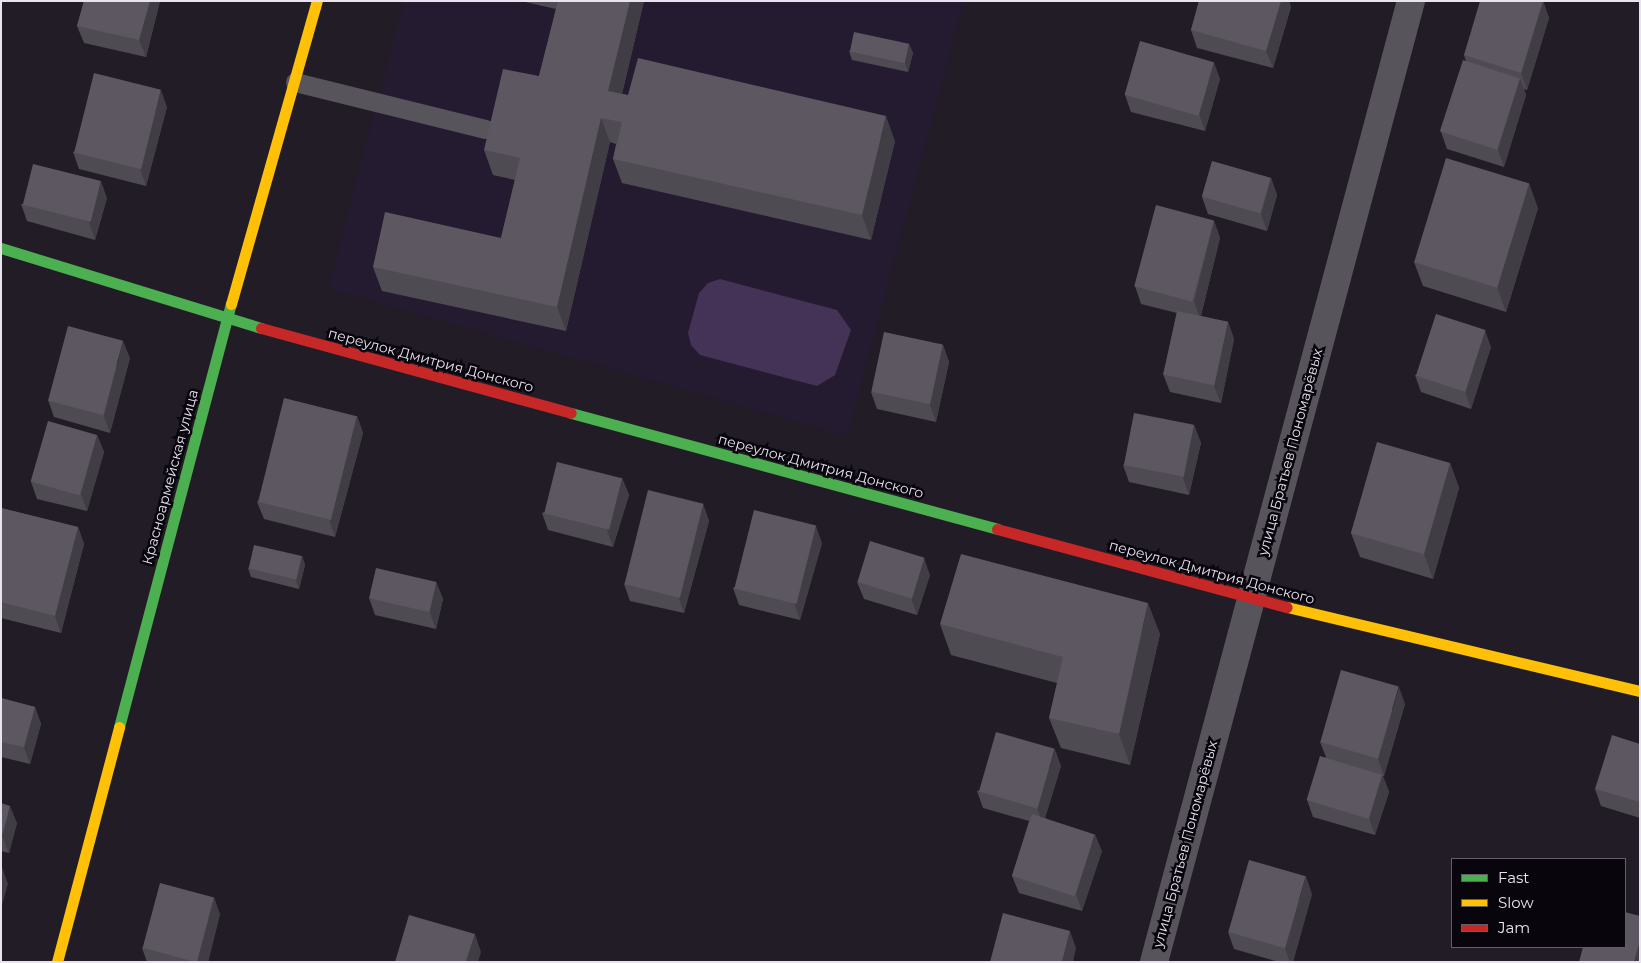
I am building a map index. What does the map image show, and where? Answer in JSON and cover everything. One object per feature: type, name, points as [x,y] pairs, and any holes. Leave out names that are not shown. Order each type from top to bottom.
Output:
[{"type":"street","name":"Красноармейская улица","points":[[57,962],[227,319],[317,1]]},
{"type":"street","name":"улица Братьев Пономарёвых","points":[[1154,962],[1411,1]]},
{"type":"street","name":"переулок Дмитрия Донского","points":[[1,248],[227,319],[1251,599],[1640,691]]},
{"type":"lane","points":[[294,82],[485,129]]},
{"type":"shaded area","points":[[404,1],[964,1],[847,436],[328,288]]},
{"type":"shaded area","points":[[720,279],[837,310],[851,330],[835,375],[817,386],[700,355],[691,345],[688,333],[699,293],[708,283]]},
{"type":"building","points":[[84,1],[150,1],[139,40],[77,26]]},
{"type":"building","points":[[558,1],[630,1],[608,91],[628,95],[638,58],[886,116],[862,215],[613,159],[622,122],[601,118],[557,307],[373,267],[385,212],[501,238],[520,158],[484,150],[503,69],[539,76]]},
{"type":"building","points":[[1199,1],[1281,1],[1266,51],[1191,30]]},
{"type":"building","points":[[1480,1],[1543,1],[1521,73],[1464,55]]},
{"type":"building","points":[[854,32],[909,44],[905,63],[850,52]]},
{"type":"building","points":[[1140,41],[1214,62],[1199,116],[1125,95]]},
{"type":"building","points":[[1463,60],[1520,79],[1497,150],[1440,131]]},
{"type":"building","points":[[94,73],[161,90],[141,169],[74,153]]},
{"type":"building","points":[[1446,158],[1529,183],[1497,288],[1414,262]]},
{"type":"building","points":[[1212,161],[1271,178],[1260,213],[1202,197]]},
{"type":"building","points":[[33,164],[101,181],[91,222],[23,205]]},
{"type":"building","points":[[1156,205],[1214,221],[1192,302],[1134,286]]},
{"type":"building","points":[[1177,311],[1228,322],[1214,385],[1163,375]]},
{"type":"building","points":[[1436,314],[1485,330],[1465,392],[1416,376]]},
{"type":"building","points":[[68,326],[123,341],[103,415],[48,400]]},
{"type":"building","points":[[884,332],[943,344],[930,404],[871,392]]},
{"type":"building","points":[[284,398],[357,416],[331,520],[258,502]]},
{"type":"building","points":[[1134,413],[1194,425],[1184,477],[1124,465]]},
{"type":"building","points":[[48,421],[97,435],[80,496],[31,482]]},
{"type":"building","points":[[1377,442],[1450,463],[1424,554],[1351,533]]},
{"type":"building","points":[[557,462],[622,478],[609,530],[544,513]]},
{"type":"building","points":[[648,490],[703,504],[680,598],[625,584]]},
{"type":"building","points":[[1,508],[78,527],[55,616],[1,602]]},
{"type":"building","points":[[754,510],[816,525],[797,604],[734,589]]},
{"type":"building","points":[[870,541],[925,558],[912,599],[857,582]]},
{"type":"building","points":[[254,545],[302,556],[296,579],[249,568]]},
{"type":"building","points":[[961,554],[1148,603],[1119,734],[1049,718],[1063,657],[940,624]]},
{"type":"building","points":[[376,568],[436,582],[429,612],[369,598]]},
{"type":"building","points":[[1341,670],[1399,687],[1378,759],[1320,742]]},
{"type":"building","points":[[1,698],[35,707],[24,747],[1,742]]},
{"type":"building","points":[[996,732],[1055,749],[1038,808],[979,792]]},
{"type":"building","points":[[1612,735],[1640,744],[1640,802],[1595,789]]},
{"type":"building","points":[[1320,756],[1382,775],[1369,819],[1307,800]]},
{"type":"building","points":[[1,803],[10,806],[2,836],[1,836]]},
{"type":"building","points":[[1032,814],[1095,834],[1075,896],[1012,876]]},
{"type":"building","points":[[1249,860],[1306,876],[1285,948],[1228,932]]},
{"type":"building","points":[[160,883],[214,897],[197,962],[143,948]]},
{"type":"building","points":[[1626,912],[1640,916],[1640,941],[1634,962],[1579,962],[1583,948],[1626,948]]},
{"type":"building","points":[[1003,913],[1070,931],[1062,962],[990,962]]},
{"type":"building","points":[[409,915],[475,934],[466,962],[395,962]]},
{"type":"traffic: fast","points":[[1,248],[261,328]]},
{"type":"traffic: fast","points":[[119,727],[231,304]]},
{"type":"traffic: fast","points":[[571,413],[997,529]]},
{"type":"traffic: slow","points":[[231,304],[317,1]]},
{"type":"traffic: slow","points":[[1287,607],[1640,691]]},
{"type":"traffic: slow","points":[[57,962],[119,727]]},
{"type":"traffic: jam","points":[[261,328],[571,413]]},
{"type":"traffic: jam","points":[[997,529],[1287,607]]}]
